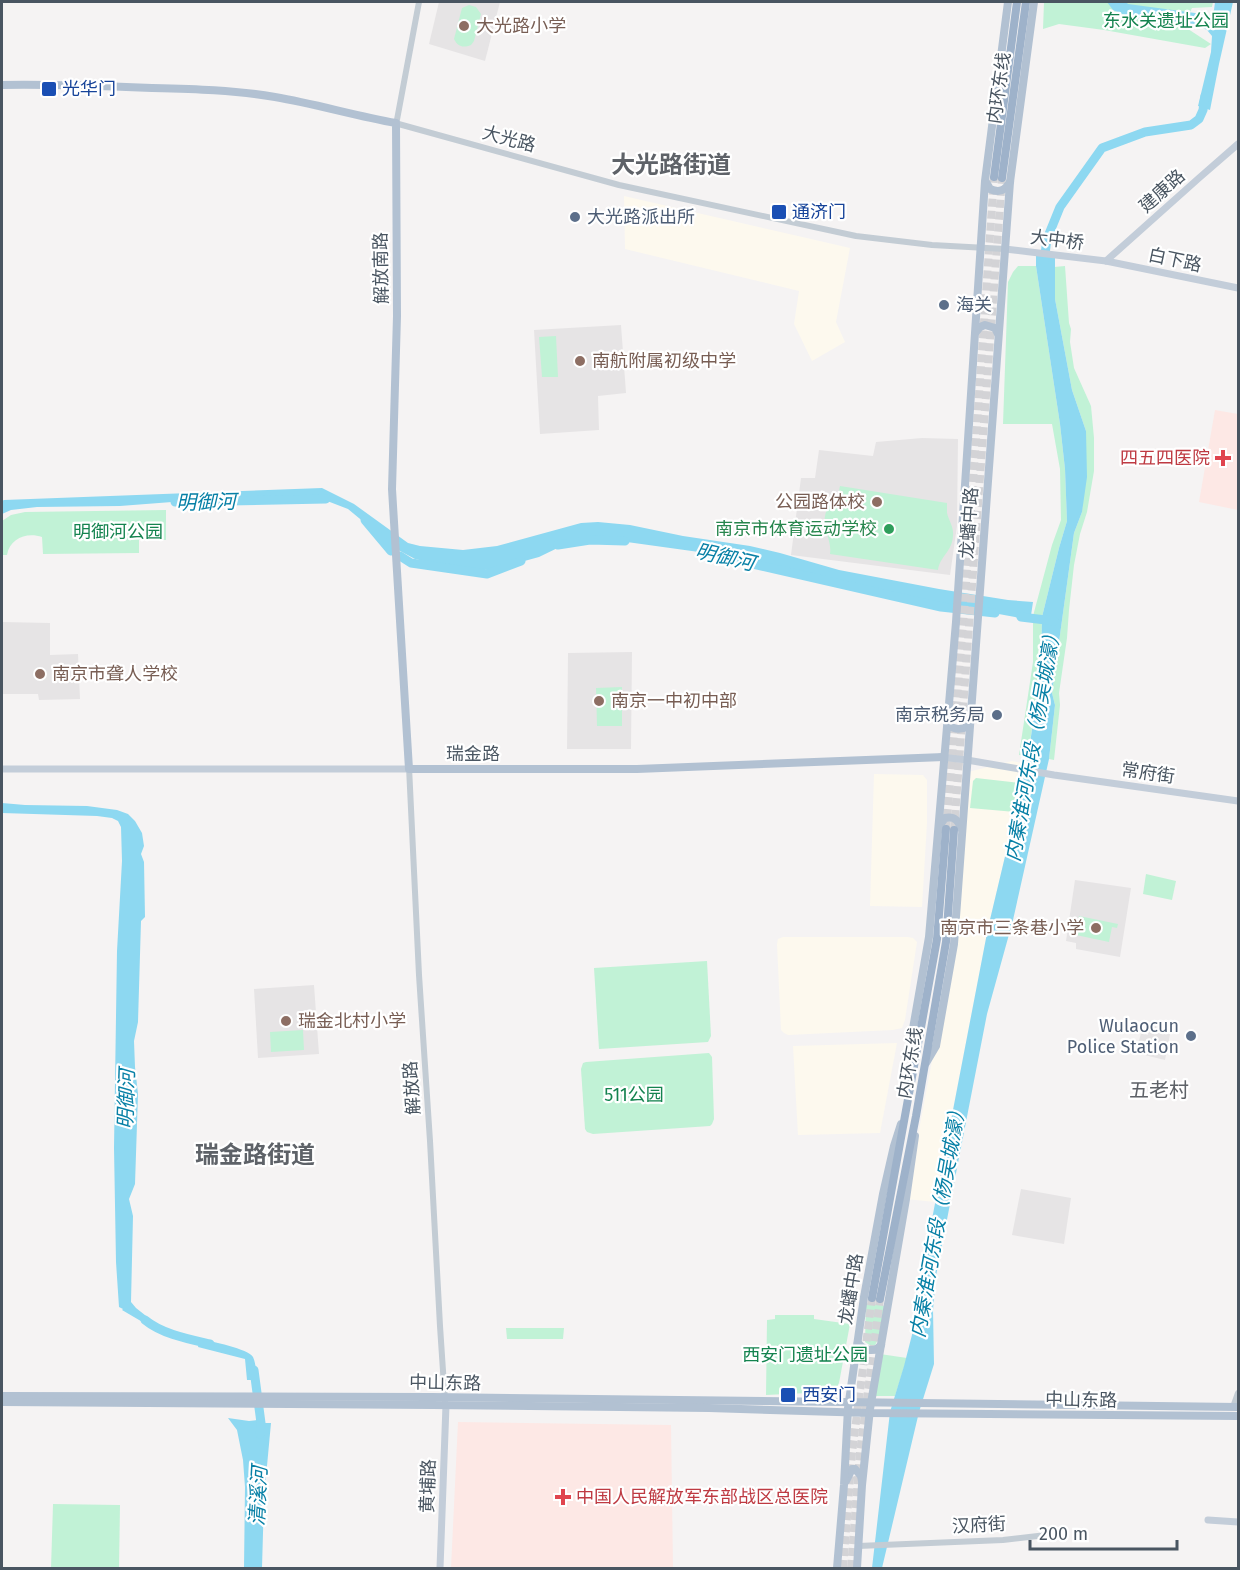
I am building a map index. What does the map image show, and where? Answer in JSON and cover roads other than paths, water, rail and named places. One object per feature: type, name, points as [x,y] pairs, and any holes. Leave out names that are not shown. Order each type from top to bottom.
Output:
[{"type":"highway","name":"内环东线","points":[[1002,179],[1017,2]]},
{"type":"highway","name":"内环东线","points":[[1002,179],[1026,2]]},
{"type":"highway","name":"内环东线","points":[[950,829],[946,942],[916,1116],[876,1298],[937,939],[950,829]]},
{"type":"main road","name":"龙蟠中路","points":[[923,1068],[936,1046],[954,944],[950,829],[944,757],[956,622],[985,181],[1008,2]]},
{"type":"main road","name":"龙蟠中路","points":[[914,1066],[911,1040],[950,829],[967,760],[1005,249],[1002,179],[1034,2]]},
{"type":"main road","name":"建康路","points":[[1106,261],[1239,144]]},
{"type":"main road","points":[[985,181],[990,189],[999,191],[1004,190],[1002,179]]},
{"type":"main road","name":"大中桥","points":[[1005,249],[1106,261]]},
{"type":"main road","name":"白下路","points":[[1106,261],[1239,288]]},
{"type":"main road","points":[[976,332],[980,327],[986,325],[995,328],[998,334]]},
{"type":"main road","points":[[392,489],[401,642]]},
{"type":"main road","points":[[948,725],[960,729],[969,726]]},
{"type":"main road","name":"瑞金路","points":[[2,769],[637,769],[944,757],[1019,770]]},
{"type":"main road","name":"常府街","points":[[1019,770],[1239,801]]},
{"type":"main road","name":"龙蟠中路","points":[[837,1569],[849,1408],[864,1297],[883,1194],[894,1146],[907,1105]]},
{"type":"main road","points":[[857,1569],[862,1485],[871,1404],[914,1150],[916,1116]]},
{"type":"main road","points":[[858,1343],[862,1348],[871,1350],[879,1348],[882,1344]]},
{"type":"main road","name":"中山东路","points":[[2,1396],[240,1400]]},
{"type":"main road","name":"中山东路","points":[[2,1402],[276,1400],[849,1408],[871,1404],[1236,1407]]},
{"type":"main road","name":"黄埔路","points":[[440,1569],[446,1401]]},
{"type":"main road","name":"中山东路","points":[[849,1408],[870,1413],[1239,1416]]},
{"type":"main road","points":[[844,1485],[847,1476],[852,1469],[855,1469],[861,1476],[862,1485]]},
{"type":"main road","points":[[1208,1520],[1239,1522]]},
{"type":"street","name":"解放南路","points":[[397,570],[392,489],[397,316],[396,123],[419,2]]},
{"type":"street","name":"大光路","points":[[2,85],[54,84],[171,88],[274,97],[396,123],[619,185],[856,236],[932,245],[1005,249]]},
{"type":"street","points":[[401,642],[409,769]]},
{"type":"street","name":"解放路","points":[[409,769],[419,975],[446,1401]]},
{"type":"street","points":[[1236,1407],[1239,1393]]},
{"type":"street","name":"汉府街","points":[[858,1546],[1003,1540],[1055,1534]]},
{"type":"water","points":[[1107,2],[1126,2],[1210,15],[1214,10],[1215,2],[1233,2],[1210,110],[1198,106],[1211,52],[1212,36],[1207,30],[1195,24],[1129,17],[1113,10]]},
{"type":"water","points":[[1036,253],[1055,255],[1055,299],[1072,390],[1086,431],[1087,477],[1082,512],[1074,533],[1052,693],[1055,705],[1049,759],[1013,920],[987,1014],[936,1276],[933,1310],[934,1364],[919,1412],[882,1568],[872,1568],[890,1412],[914,1327],[923,1266],[988,928],[1027,764],[1041,667],[1042,617],[1067,521],[1060,424],[1036,266]]},
{"type":"water","name":"明御河","points":[[322,488],[354,504],[408,543],[420,546],[463,550],[497,546],[581,523],[630,525],[750,546],[839,570],[939,589],[1033,602],[1030,622],[699,552],[598,538],[572,541],[539,557],[499,568],[488,570],[450,567],[415,559],[387,544],[348,509],[322,499],[37,507],[11,510],[2,514],[2,501],[4,500]]},
{"type":"water","points":[[2,803],[87,806],[117,810],[128,814],[142,833],[145,917],[141,921],[138,1022],[134,1041],[138,1094],[135,1184],[129,1199],[133,1216],[131,1302],[155,1323],[151,1327],[119,1307],[116,1262],[114,1148],[121,827],[118,821],[112,818],[97,816],[2,813]]},
{"type":"water","points":[[200,1339],[250,1354],[255,1362],[257,1380],[247,1380],[245,1359],[198,1347]]},
{"type":"water","name":"清溪河","points":[[228,1418],[271,1423],[264,1498],[262,1568],[244,1568],[243,1460],[237,1430]]},
{"type":"waterway","name":"内秦淮河东段（杨吴城濠）","points":[[1044,262],[1047,239],[1060,207],[1102,148],[1145,132],[1191,125],[1199,119],[1205,96]]},
{"type":"waterway","name":"明御河","points":[[175,502],[326,499]]},
{"type":"waterway","name":"明御河","points":[[365,520],[391,551]]},
{"type":"waterway","name":"明御河","points":[[558,545],[590,540],[625,541]]},
{"type":"waterway","name":"明御河","points":[[709,554],[941,607],[995,613]]},
{"type":"waterway","name":"明御河","points":[[400,556],[411,563],[487,574],[521,561]]},
{"type":"waterway","name":"明御河","points":[[1021,617],[1054,621]]},
{"type":"waterway","name":"明御河","points":[[145,1320],[167,1332],[210,1344]]},
{"type":"waterway","name":"明御河","points":[[254,1370],[261,1423],[260,1434]]},
{"type":"tunnel","points":[[946,829],[964,612],[994,177]]},
{"type":"tunnel","points":[[954,830],[1002,178]]},
{"type":"tunnel","points":[[843,1568],[852,1453],[872,1298]]},
{"type":"tunnel","points":[[851,1568],[860,1452],[880,1299]]},
{"type":"place","name":"大光路小学","points":[[464,26]]},
{"type":"place","name":"光华门","points":[[49,89]]},
{"type":"place","name":"通济门","points":[[779,212]]},
{"type":"place","name":"大光路派出所","points":[[575,217]]},
{"type":"place","name":"海关","points":[[944,305]]},
{"type":"place","name":"南航附属初级中学","points":[[580,361]]},
{"type":"place","name":"四五四医院","points":[[1223,458]]},
{"type":"place","name":"公园路体校","points":[[877,502]]},
{"type":"place","name":"南京市体育运动学校","points":[[889,529]]},
{"type":"place","name":"南京市聋人学校","points":[[40,674]]},
{"type":"place","name":"南京一中初中部","points":[[599,701]]},
{"type":"place","name":"南京税务局","points":[[997,715]]},
{"type":"place","name":"南京市三条巷小学","points":[[1096,928]]},
{"type":"place","name":"瑞金北村小学","points":[[286,1021]]},
{"type":"place","name":"Wulaocun Police Station","points":[[1191,1036]]},
{"type":"place","name":"西安门","points":[[788,1395]]},
{"type":"place","name":"中国人民解放军东部战区总医院","points":[[563,1497]]},
{"type":"district","name":"大光路街道","points":[[671,165]]},
{"type":"district","name":"五老村","points":[[1159,1090]]},
{"type":"district","name":"瑞金路街道","points":[[255,1155]]},
{"type":"park label","name":"东水关遗址公园","points":[[1166,21]]},
{"type":"park label","name":"明御河公园","points":[[118,532]]},
{"type":"park label","name":"511公园","points":[[634,1095]]},
{"type":"park label","name":"西安门遗址公园","points":[[805,1355]]}]
